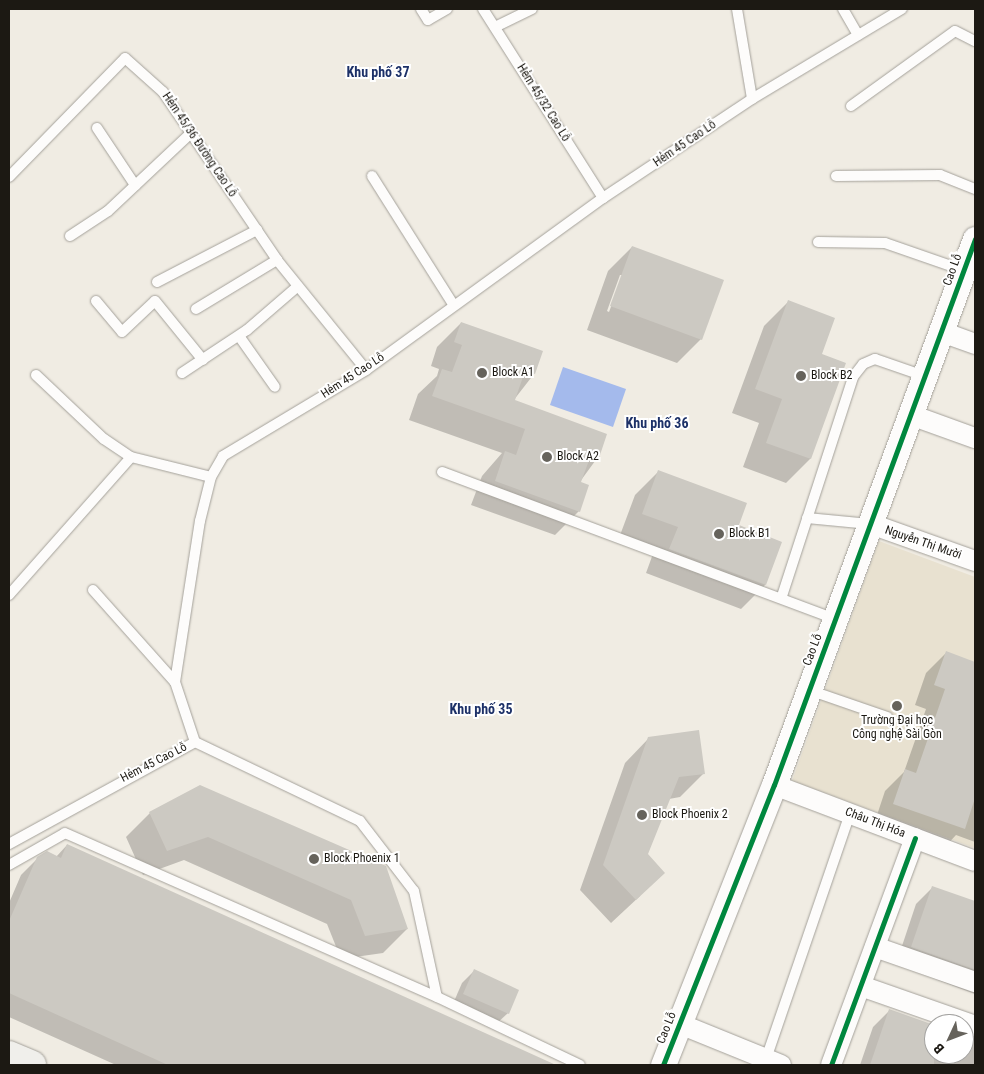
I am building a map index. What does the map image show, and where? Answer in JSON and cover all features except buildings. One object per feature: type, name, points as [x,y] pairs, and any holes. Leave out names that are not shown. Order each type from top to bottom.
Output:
[{"type":"main road","points":[[9,1055],[32,1065]]},
{"type":"street","name":"Cao Lỗ","points":[[663,1065],[774,785],[975,239]]},
{"type":"street","points":[[942,332],[975,344]]},
{"type":"street","points":[[911,415],[975,438]]},
{"type":"street","name":"Nguyễn Thị Mười","points":[[871,524],[975,561]]},
{"type":"street","name":"Châu Thị Hóa","points":[[774,785],[975,861]]},
{"type":"street","points":[[832,1065],[915,838]]},
{"type":"street","points":[[875,946],[975,982]]},
{"type":"street","points":[[861,986],[975,1026]]},
{"type":"street","points":[[680,1024],[773,1062]]},
{"type":"lane","points":[[421,9],[428,20],[447,9]]},
{"type":"lane","name":"Hẻm 45/32 Cao Lỗ","points":[[483,9],[602,198]]},
{"type":"lane","points":[[495,27],[532,9]]},
{"type":"lane","points":[[737,9],[752,99]]},
{"type":"lane","points":[[843,9],[858,35]]},
{"type":"lane","name":"Hẻm 45 Cao Lỗ","points":[[9,844],[195,742],[175,682],[192,561],[211,477],[223,456],[366,370],[453,304],[602,198],[752,99],[902,9]]},
{"type":"lane","points":[[851,106],[955,31],[975,41]]},
{"type":"lane","name":"Hẻm 45/36 Đường Cao Lỗ","points":[[9,177],[126,58],[163,92],[277,260],[366,370]]},
{"type":"lane","points":[[97,128],[136,185]]},
{"type":"lane","points":[[70,236],[136,185],[191,133]]},
{"type":"lane","points":[[836,176],[940,175],[975,189]]},
{"type":"lane","points":[[372,176],[453,304]]},
{"type":"lane","points":[[157,282],[257,230]]},
{"type":"lane","points":[[818,242],[885,243],[964,271]]},
{"type":"lane","points":[[196,309],[277,260]]},
{"type":"lane","points":[[182,373],[239,336],[298,286]]},
{"type":"lane","points":[[96,301],[122,332],[155,301],[202,360]]},
{"type":"lane","points":[[239,336],[275,388]]},
{"type":"lane","points":[[782,596],[853,377],[863,364],[875,359],[925,376]]},
{"type":"lane","points":[[36,374],[104,439],[131,457],[211,477]]},
{"type":"lane","points":[[9,595],[131,457]]},
{"type":"lane","points":[[442,472],[782,596],[836,619]]},
{"type":"lane","points":[[807,518],[871,524]]},
{"type":"lane","points":[[93,590],[175,682]]},
{"type":"lane","points":[[808,690],[886,717]]},
{"type":"lane","points":[[195,742],[360,821],[414,891],[437,997]]},
{"type":"lane","points":[[773,1062],[850,814]]},
{"type":"lane","points":[[9,865],[66,832],[437,997],[580,1065]]},
{"type":"shaded area","name":"Trường Đại học Công nghệ Sài Gòn","points":[[879,541],[975,577],[975,848],[792,781]]},
{"type":"water","points":[[563,367],[626,389],[613,427],[550,405]]},
{"type":"cycle path","points":[[663,1065],[774,785],[975,239]]},
{"type":"cycle path","points":[[831,1065],[915,838]]},
{"type":"place","name":"Block A1","points":[[482,373]]},
{"type":"place","name":"Block B2","points":[[801,376]]},
{"type":"place","name":"Block A2","points":[[547,457]]},
{"type":"place","name":"Block B1","points":[[719,534]]},
{"type":"place","name":"Trường Đại học Công nghệ Sài Gòn","points":[[897,706]]},
{"type":"place","name":"Block Phoenix 2","points":[[642,815]]},
{"type":"place","name":"Block Phoenix 1","points":[[314,859]]},
{"type":"district","name":"Khu phố 37","points":[[378,72]]},
{"type":"district","name":"Khu phố 36","points":[[657,423]]},
{"type":"district","name":"Khu phố 35","points":[[481,709]]}]
